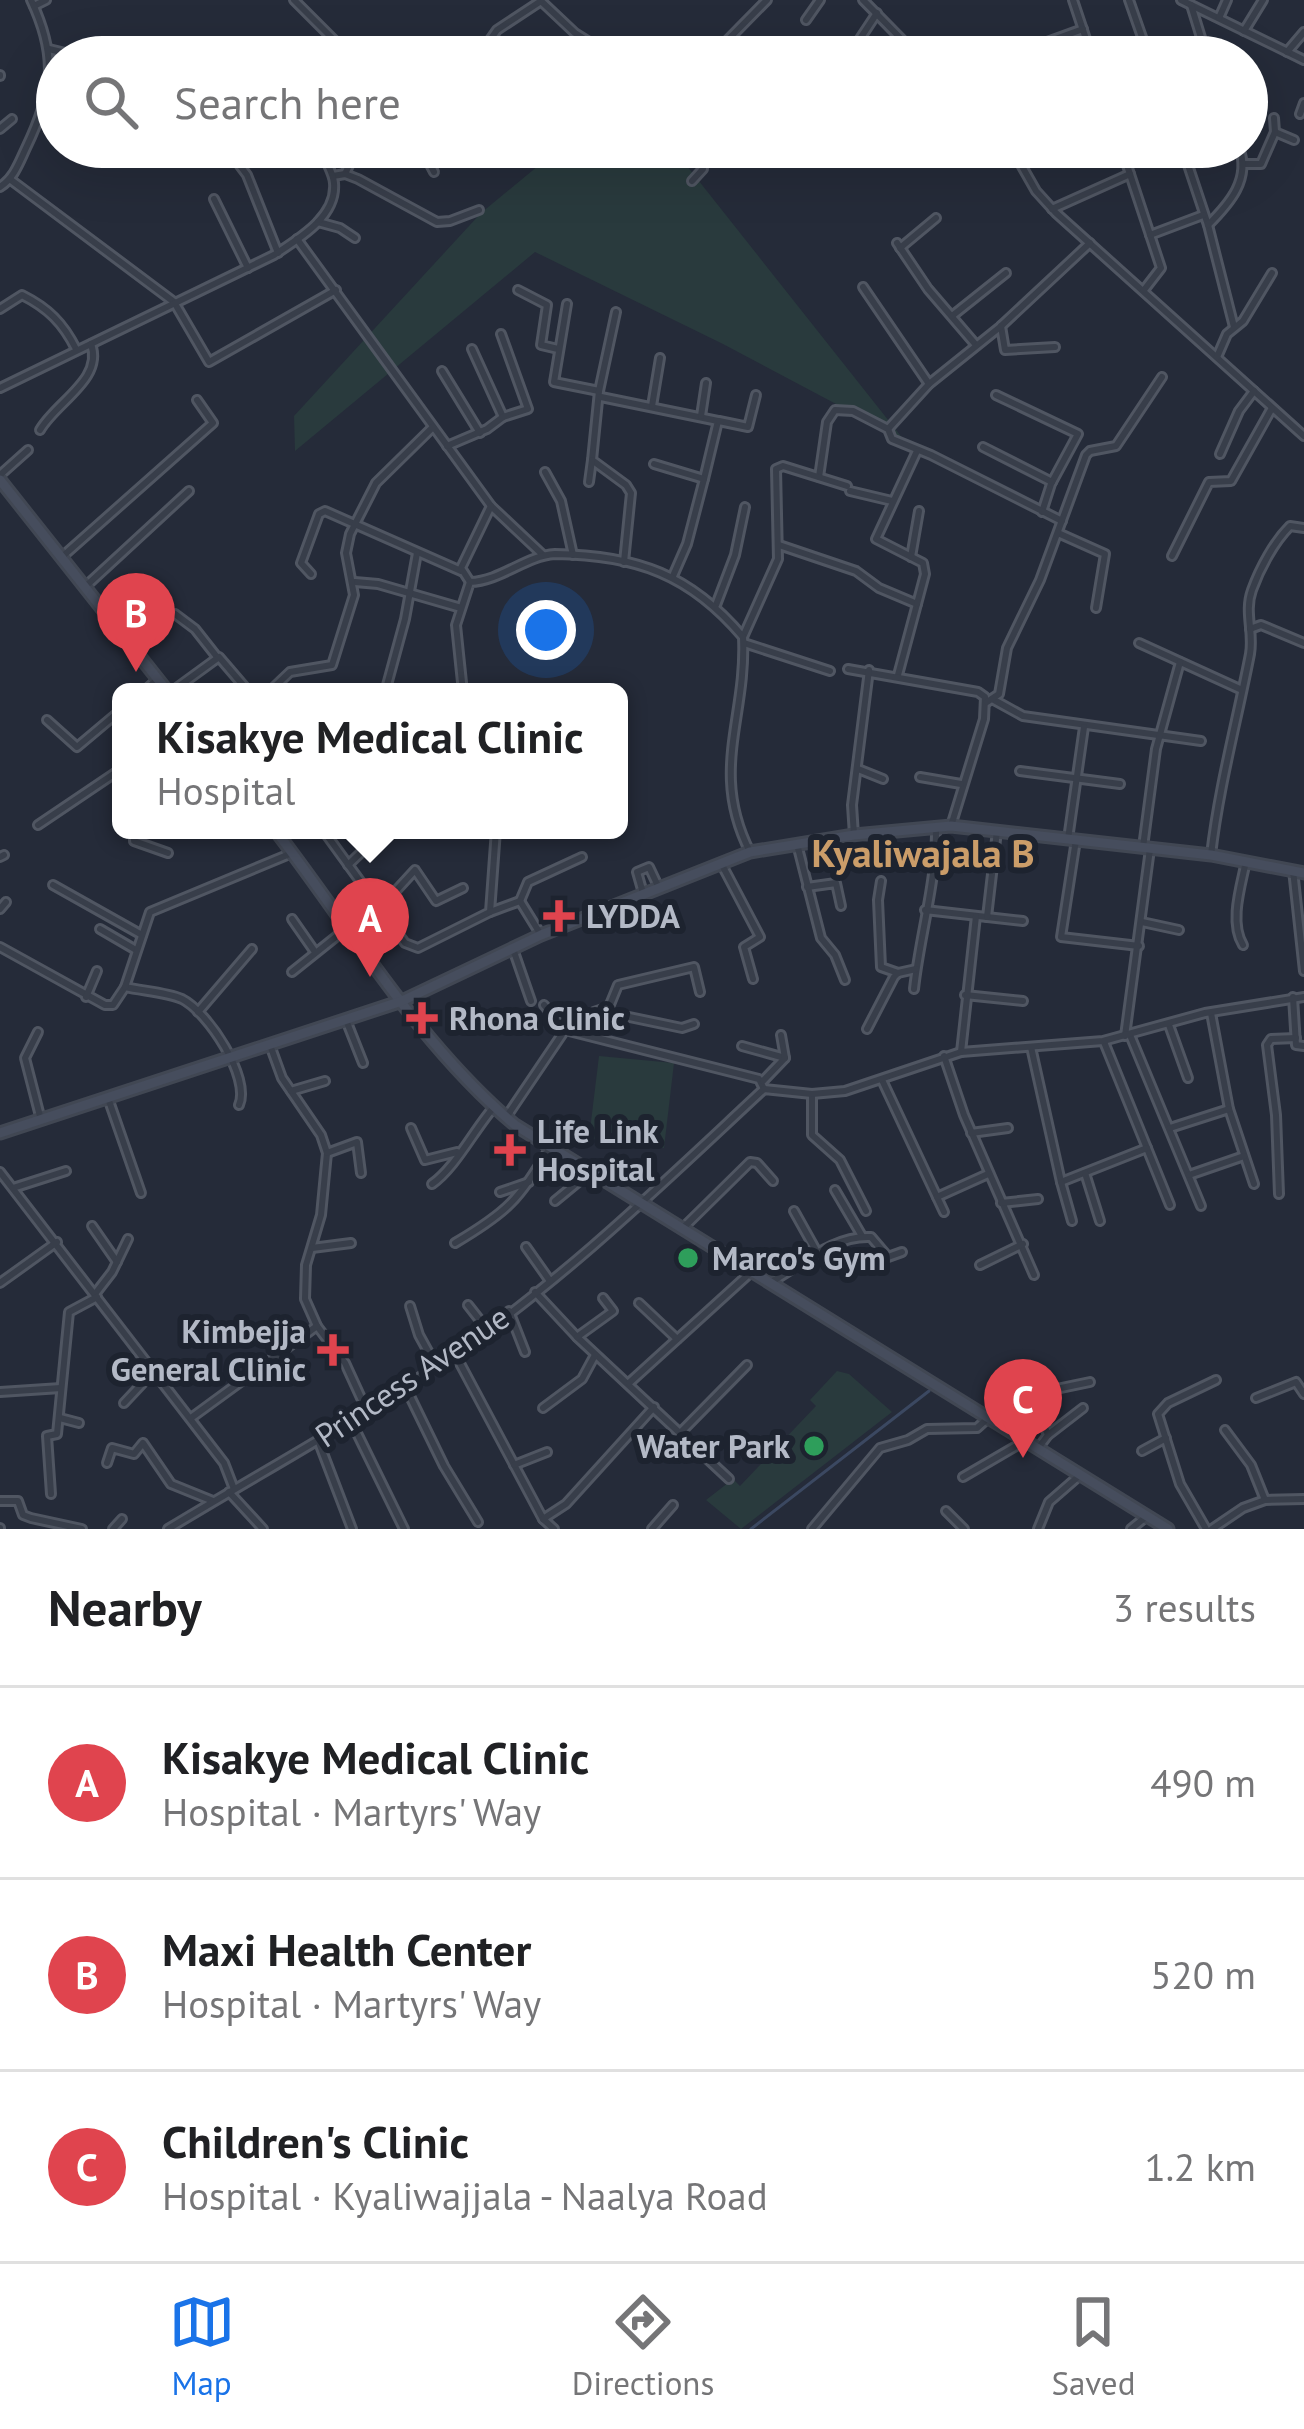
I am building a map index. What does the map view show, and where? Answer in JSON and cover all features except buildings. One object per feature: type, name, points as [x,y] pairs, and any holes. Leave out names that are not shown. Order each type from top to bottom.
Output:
[{"type":"main road","points":[[0,478],[162,683]]},
{"type":"main road","points":[[0,1133],[402,1001],[542,935],[750,852],[951,826],[1211,855],[1299,872]]},
{"type":"main road","points":[[281,839],[402,1001],[506,1117],[1168,1529]]},
{"type":"street","points":[[45,36],[33,3],[46,0]]},
{"type":"street","points":[[294,0],[330,36]]},
{"type":"street","points":[[493,36],[542,0],[580,36]]},
{"type":"street","points":[[732,36],[767,0]]},
{"type":"street","points":[[806,20],[820,0]]},
{"type":"street","points":[[863,0],[898,36]]},
{"type":"street","points":[[1073,0],[1084,36]]},
{"type":"street","points":[[1129,0],[1142,36]]},
{"type":"street","points":[[1181,0],[1254,36]]},
{"type":"street","points":[[1219,18],[1227,0]]},
{"type":"street","points":[[1244,31],[1262,0]]},
{"type":"street","points":[[1191,4],[1201,36]]},
{"type":"street","points":[[862,36],[877,13]]},
{"type":"street","points":[[1063,36],[1082,29]]},
{"type":"street","points":[[1287,52],[1304,32]]},
{"type":"street","points":[[1268,43],[1304,60]]},
{"type":"street","points":[[1300,114],[1304,103]]},
{"type":"street","points":[[1268,149],[1275,132],[1274,118]]},
{"type":"street","points":[[0,129],[12,119]]},
{"type":"street","points":[[0,187],[11,180],[36,127]]},
{"type":"street","points":[[1275,132],[1294,140]]},
{"type":"street","points":[[242,168],[278,253]]},
{"type":"street","points":[[0,388],[278,253],[318,222],[333,194],[328,168]]},
{"type":"street","points":[[345,174],[348,168]]},
{"type":"street","points":[[432,168],[434,172]]},
{"type":"street","points":[[692,181],[704,168]]},
{"type":"street","points":[[1024,168],[1052,209],[1304,436]]},
{"type":"street","points":[[1128,168],[1162,268],[1144,290]]},
{"type":"street","points":[[1189,168],[1234,327]]},
{"type":"street","points":[[1150,235],[1206,220],[1233,197],[1244,168]]},
{"type":"street","points":[[333,176],[345,174],[436,222],[479,210]]},
{"type":"street","points":[[1052,209],[1130,174]]},
{"type":"street","points":[[11,180],[174,302],[211,362],[336,290]]},
{"type":"street","points":[[214,199],[248,268]]},
{"type":"street","points":[[937,218],[898,245],[976,345]]},
{"type":"street","points":[[318,222],[355,238]]},
{"type":"street","points":[[297,239],[491,506],[542,555]]},
{"type":"street","points":[[888,429],[929,384],[1001,326],[1090,243]]},
{"type":"street","points":[[1217,357],[1222,342],[1243,321],[1273,273]]},
{"type":"street","points":[[952,316],[1006,274]]},
{"type":"street","points":[[863,287],[929,384]]},
{"type":"street","points":[[518,290],[547,305],[541,345],[558,349]]},
{"type":"street","points":[[0,308],[22,296],[38,303],[57,318],[77,351]]},
{"type":"street","points":[[567,304],[554,382],[748,427],[756,395]]},
{"type":"street","points":[[589,482],[616,312]]},
{"type":"street","points":[[1001,326],[1005,350],[1055,347]]},
{"type":"street","points":[[447,446],[528,409],[501,334]]},
{"type":"street","points":[[40,430],[91,370],[95,356],[91,344]]},
{"type":"street","points":[[472,349],[503,417]]},
{"type":"street","points":[[652,406],[660,358]]},
{"type":"street","points":[[442,371],[480,433]]},
{"type":"street","points":[[951,826],[990,701],[999,694],[1007,649],[1086,455],[1116,446],[1162,377]]},
{"type":"street","points":[[701,416],[706,382]]},
{"type":"street","points":[[1220,454],[1239,411],[1254,392]]},
{"type":"street","points":[[997,395],[1078,434],[1042,512]]},
{"type":"street","points":[[60,558],[213,423],[197,400]]},
{"type":"street","points":[[1172,556],[1209,482],[1231,481],[1272,408]]},
{"type":"street","points":[[818,477],[833,412],[853,411],[888,429],[892,439],[1062,521]]},
{"type":"street","points":[[674,576],[687,544],[718,421]]},
{"type":"street","points":[[278,683],[290,672],[332,664],[354,595],[346,548],[354,526],[376,484],[433,427]]},
{"type":"street","points":[[982,447],[1052,482]]},
{"type":"street","points":[[0,478],[28,450]]},
{"type":"street","points":[[898,676],[926,567],[876,539],[917,451]]},
{"type":"street","points":[[592,460],[631,493],[624,562]]},
{"type":"street","points":[[654,464],[704,479]]},
{"type":"street","points":[[750,852],[736,824],[730,791],[744,640],[775,568],[779,545],[776,469],[783,466],[892,501]]},
{"type":"street","points":[[545,472],[561,501],[573,555]]},
{"type":"street","points":[[83,588],[189,491]]},
{"type":"street","points":[[461,571],[491,506]]},
{"type":"street","points":[[716,604],[736,555],[745,507]]},
{"type":"street","points":[[911,557],[919,511]]},
{"type":"street","points":[[311,574],[301,563],[321,512],[328,512],[461,571],[470,582]]},
{"type":"street","points":[[1211,855],[1219,789],[1251,651],[1250,598],[1287,528],[1304,528]]},
{"type":"street","points":[[1058,533],[1105,554],[1096,608]]},
{"type":"street","points":[[779,545],[856,571],[879,588],[917,604]]},
{"type":"street","points":[[387,683],[417,553]]},
{"type":"street","points":[[470,582],[496,577],[542,555],[624,562],[674,576],[716,604],[744,640],[830,671]]},
{"type":"street","points":[[355,582],[461,608]]},
{"type":"street","points":[[462,683],[456,645],[470,582]]},
{"type":"street","points":[[175,614],[195,628],[242,683]]},
{"type":"street","points":[[1250,628],[1261,625],[1304,644]]},
{"type":"street","points":[[1139,643],[1242,690]]},
{"type":"street","points":[[182,683],[217,657]]},
{"type":"street","points":[[1180,662],[1160,736],[1127,1036],[1201,1206]]},
{"type":"street","points":[[848,669],[978,692],[1016,715],[1201,741]]},
{"type":"street","points":[[854,835],[852,805],[869,670]]},
{"type":"street","points":[[153,683],[158,679]]},
{"type":"street","points":[[47,720],[76,747],[112,717]]},
{"type":"street","points":[[1084,727],[1061,937],[1139,946]]},
{"type":"street","points":[[858,769],[884,779]]},
{"type":"street","points":[[1020,771],[1120,784]]},
{"type":"street","points":[[38,825],[112,775]]},
{"type":"street","points":[[920,777],[962,784]]},
{"type":"street","points":[[914,989],[931,896],[936,826]]},
{"type":"street","points":[[987,917],[998,830]]},
{"type":"street","points":[[134,839],[139,845],[168,853]]},
{"type":"street","points":[[329,839],[405,943],[418,949],[520,901],[528,882],[582,857]]},
{"type":"street","points":[[490,912],[495,839]]},
{"type":"street","points":[[348,865],[373,841]]},
{"type":"street","points":[[797,844],[821,938],[835,955],[845,980]]},
{"type":"street","points":[[0,947],[109,1006],[125,987],[150,912],[292,853]]},
{"type":"street","points":[[1243,945],[1237,921],[1246,861]]},
{"type":"street","points":[[720,862],[760,937],[744,947],[753,979]]},
{"type":"street","points":[[643,893],[637,872],[649,867],[658,886]]},
{"type":"street","points":[[381,907],[415,870],[436,901],[463,888]]},
{"type":"street","points":[[1299,872],[1304,971]]},
{"type":"street","points":[[881,881],[881,967],[898,973],[916,969]]},
{"type":"street","points":[[807,887],[836,883],[841,906]]},
{"type":"street","points":[[53,885],[142,935]]},
{"type":"street","points":[[520,901],[542,935]]},
{"type":"street","points":[[925,910],[1023,921]]},
{"type":"street","points":[[961,1052],[976,916]]},
{"type":"street","points":[[292,920],[316,952]]},
{"type":"street","points":[[1142,922],[1179,930]]},
{"type":"street","points":[[292,972],[347,928]]},
{"type":"street","points":[[100,929],[136,950]]},
{"type":"street","points":[[198,1012],[252,949]]},
{"type":"street","points":[[513,949],[532,1001]]},
{"type":"street","points":[[590,1035],[594,1012],[606,1008],[618,985],[696,968],[700,992]]},
{"type":"street","points":[[86,997],[97,971]]},
{"type":"street","points":[[867,1029],[898,973]]},
{"type":"street","points":[[125,987],[183,999],[198,1012],[230,1057],[243,1092],[239,1106]]},
{"type":"street","points":[[964,995],[1023,1001]]},
{"type":"street","points":[[544,1005],[565,1030],[812,1094],[845,1091],[961,1052],[1103,1041],[1211,1012],[1304,997]]},
{"type":"street","points":[[1293,998],[1296,1045],[1304,1046]]},
{"type":"street","points":[[606,1008],[610,1013],[682,1028],[694,1024]]},
{"type":"street","points":[[1211,1012],[1229,1108],[1253,1184]]},
{"type":"street","points":[[346,1020],[363,1063]]},
{"type":"street","points":[[1169,1024],[1188,1078]]},
{"type":"street","points":[[506,1117],[565,1030]]},
{"type":"street","points":[[38,1032],[25,1058],[41,1120]]},
{"type":"street","points":[[742,1046],[785,1058],[782,1035]]},
{"type":"street","points":[[1279,1194],[1267,1045],[1271,1040],[1296,1038]]},
{"type":"street","points":[[1103,1041],[1170,1205]]},
{"type":"street","points":[[270,1045],[327,1153],[321,1215],[306,1265],[305,1299],[317,1326],[345,1363],[367,1411]]},
{"type":"street","points":[[1031,1047],[1072,1220]]},
{"type":"street","points":[[944,1056],[988,1174],[1034,1275]]},
{"type":"street","name":"Princess Avenue","points":[[168,1529],[367,1411],[454,1354],[550,1281],[642,1202],[764,1085],[785,1058]]},
{"type":"street","points":[[882,1080],[944,1212]]},
{"type":"street","points":[[291,1091],[325,1081]]},
{"type":"street","points":[[812,1094],[812,1136],[840,1160],[866,1211]]},
{"type":"street","points":[[107,1098],[141,1193]]},
{"type":"street","points":[[432,1184],[451,1168],[457,1152],[494,1107]]},
{"type":"street","points":[[1168,1128],[1229,1108]]},
{"type":"street","points":[[411,1128],[425,1160],[457,1152]]},
{"type":"street","points":[[971,1132],[1008,1128]]},
{"type":"street","points":[[327,1153],[356,1142],[361,1173]]},
{"type":"street","points":[[455,1243],[523,1195],[550,1148]]},
{"type":"street","points":[[1061,1182],[1147,1148]]},
{"type":"street","points":[[1189,1174],[1244,1156]]},
{"type":"street","points":[[683,1228],[750,1162],[758,1162],[773,1181]]},
{"type":"street","points":[[555,1201],[591,1170]]},
{"type":"street","points":[[13,1188],[66,1171]]},
{"type":"street","points":[[0,1172],[191,1418],[224,1463],[232,1491],[263,1529]]},
{"type":"street","points":[[1085,1172],[1100,1222]]},
{"type":"street","points":[[936,1198],[988,1174]]},
{"type":"street","points":[[500,1192],[529,1181]]},
{"type":"street","points":[[836,1190],[862,1236]]},
{"type":"street","points":[[1000,1203],[1038,1199]]},
{"type":"street","points":[[794,1211],[818,1254]]},
{"type":"street","points":[[92,1226],[117,1262]]},
{"type":"street","points":[[771,1282],[838,1241],[862,1236],[875,1240],[888,1256],[902,1252]]},
{"type":"street","points":[[51,1493],[47,1436],[57,1434],[69,1312],[96,1296],[128,1238]]},
{"type":"street","points":[[0,1283],[57,1242]]},
{"type":"street","points":[[312,1248],[351,1243]]},
{"type":"street","points":[[980,1265],[1023,1244]]},
{"type":"street","points":[[526,1247],[550,1281]]},
{"type":"street","points":[[629,1383],[752,1271]]},
{"type":"street","points":[[535,1292],[729,1479]]},
{"type":"street","points":[[577,1337],[613,1311],[603,1298]]},
{"type":"street","points":[[639,1303],[677,1340]]},
{"type":"street","points":[[468,1305],[486,1328]]},
{"type":"street","points":[[410,1306],[418,1335],[436,1366]]},
{"type":"street","points":[[509,1311],[525,1352]]},
{"type":"street","points":[[191,1418],[317,1326]]},
{"type":"street","points":[[454,1354],[543,1520],[554,1529]]},
{"type":"street","points":[[543,1408],[582,1379],[595,1354]]},
{"type":"street","points":[[681,1432],[747,1365]]},
{"type":"street","points":[[124,1403],[154,1371]]},
{"type":"street","points":[[1216,1380],[1159,1409],[1180,1484],[1209,1529],[1265,1500],[1304,1498]]},
{"type":"street","points":[[1048,1435],[1035,1402],[1037,1393],[1090,1382]]},
{"type":"street","points":[[1256,1398],[1296,1382],[1304,1394]]},
{"type":"street","points":[[405,1386],[478,1522]]},
{"type":"street","points":[[0,1392],[62,1388]]},
{"type":"street","points":[[543,1520],[566,1504],[654,1407]]},
{"type":"street","points":[[1037,1450],[1048,1435],[1083,1408]]},
{"type":"street","points":[[58,1418],[80,1423]]},
{"type":"street","points":[[812,1529],[880,1448],[927,1429],[976,1428],[987,1419]]},
{"type":"street","points":[[351,1421],[404,1529]]},
{"type":"street","points":[[1225,1430],[1251,1465],[1265,1500]]},
{"type":"street","points":[[1142,1451],[1166,1438]]},
{"type":"street","points":[[318,1440],[352,1529]]},
{"type":"street","points":[[963,1477],[1023,1442]]},
{"type":"street","points":[[107,1463],[112,1448],[134,1454],[143,1443],[164,1478],[213,1502]]},
{"type":"street","points":[[514,1466],[548,1452]]},
{"type":"street","points":[[1038,1529],[1049,1502],[1080,1474]]},
{"type":"street","points":[[0,1501],[18,1501],[23,1515],[31,1518],[82,1529]]},
{"type":"street","points":[[652,1529],[673,1505]]},
{"type":"street","points":[[946,1511],[964,1529]]},
{"type":"street","points":[[1131,1529],[1147,1516]]},
{"type":"street","points":[[113,1529],[122,1519]]},
{"type":"shaded area","points":[[536,168],[689,168],[904,440],[535,252],[295,451],[294,416],[481,213]]},
{"type":"shaded area","points":[[599,1056],[674,1063],[664,1148],[589,1138]]},
{"type":"shaded area","name":"Water Park","points":[[837,1371],[849,1374],[892,1412],[741,1529],[706,1500],[733,1479],[740,1486],[816,1406],[810,1400]]},
{"type":"waterway","points":[[751,1529],[929,1391]]},
{"type":"place","name":"Maxi Health Center","points":[[136,672]]},
{"type":"place","name":"LYDDA","points":[[559,916]]},
{"type":"place","name":"Kisakye Medical Clinic","points":[[370,977]]},
{"type":"place","name":"Rhona Clinic","points":[[422,1018]]},
{"type":"place","name":"Life Link Hospital","points":[[510,1150]]},
{"type":"place","name":"Marco's Gym","points":[[688,1258]]},
{"type":"place","name":"Kimbejja General Clinic","points":[[333,1350]]},
{"type":"place","name":"Water Park","points":[[814,1446]]},
{"type":"place","name":"Children's Clinic","points":[[1023,1458]]},
{"type":"district","name":"Kyaliwajala B","points":[[923,853]]}]
